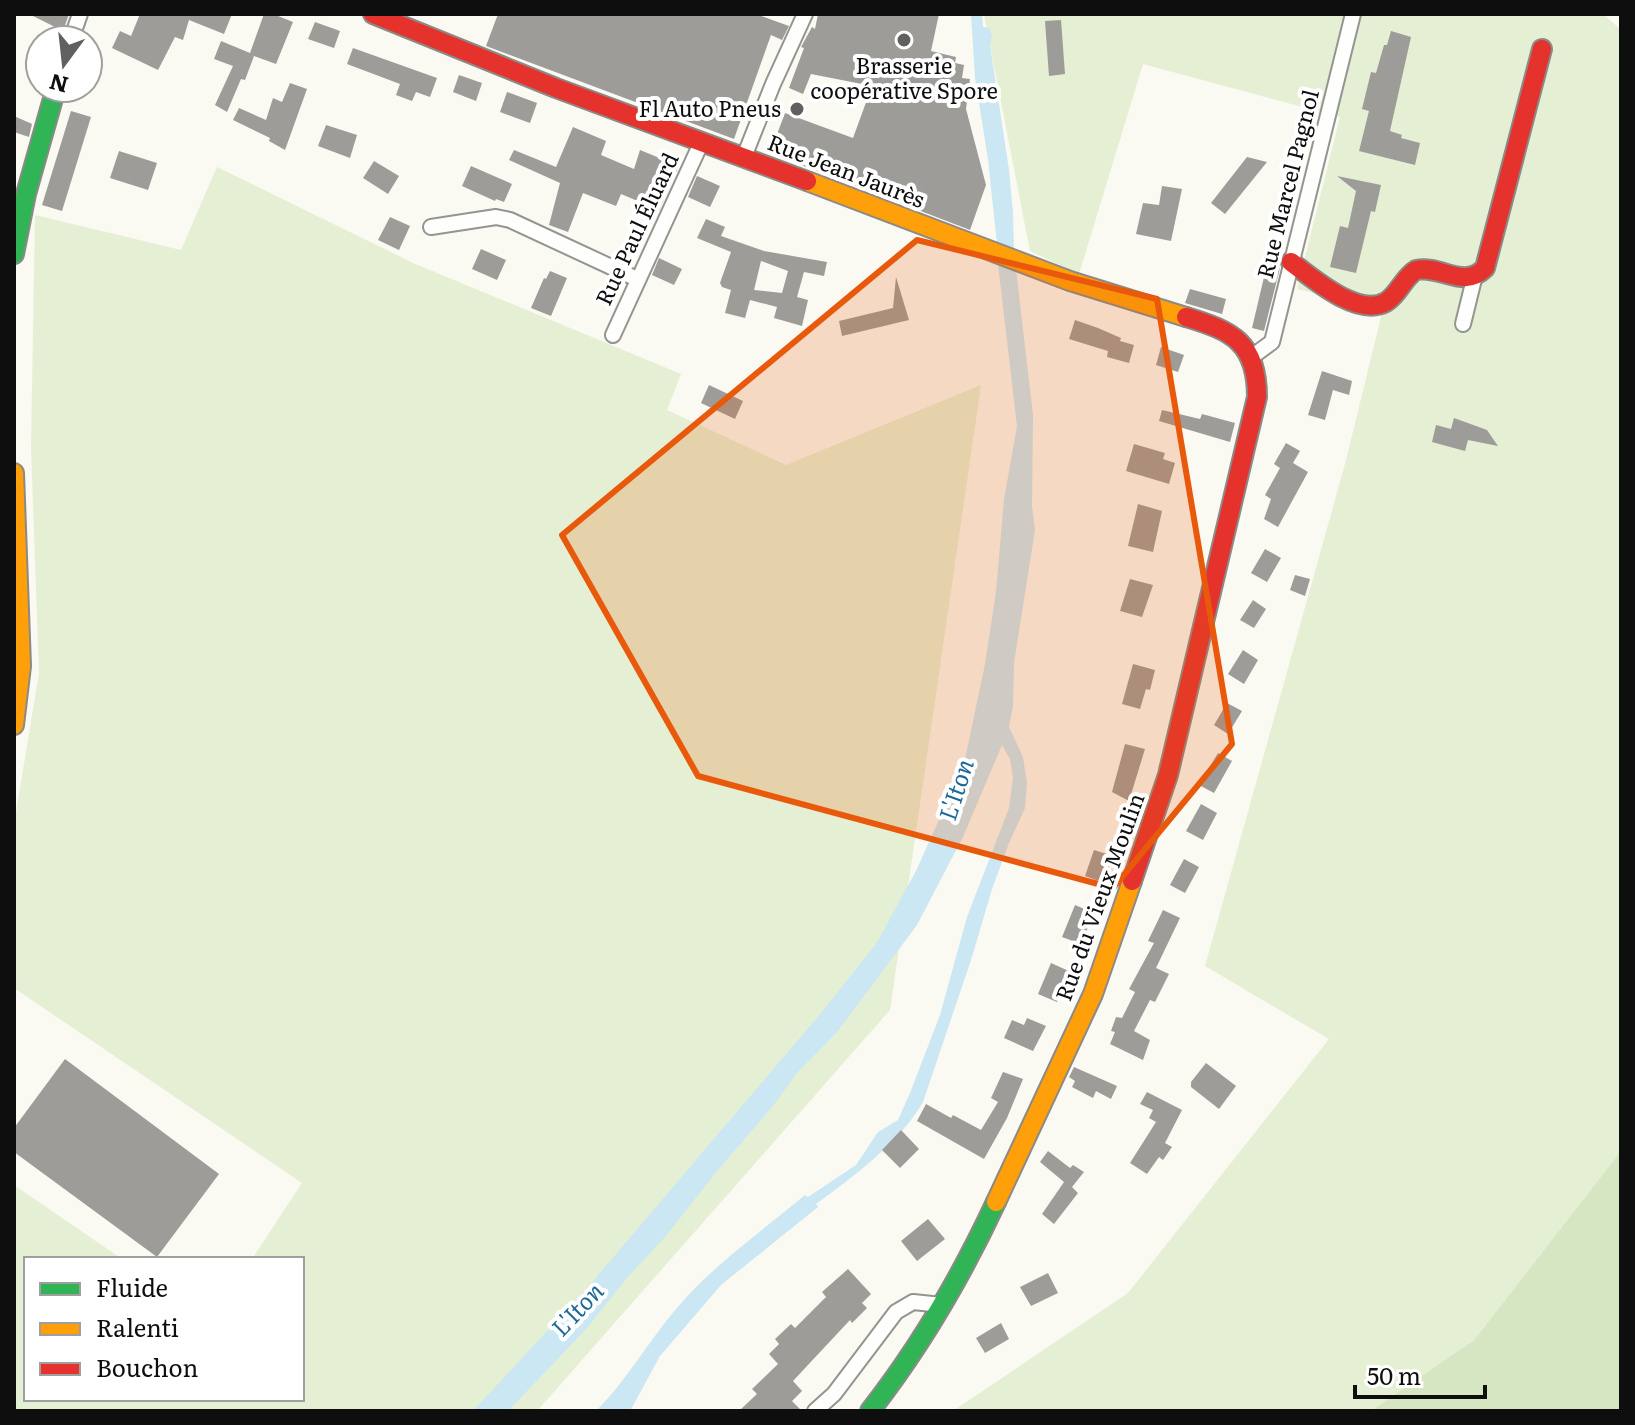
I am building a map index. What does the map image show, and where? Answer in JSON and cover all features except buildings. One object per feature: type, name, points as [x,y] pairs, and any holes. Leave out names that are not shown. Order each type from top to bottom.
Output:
[{"type":"street","name":"Rue Jean Jaurès","points":[[373,14],[556,88],[1070,281],[1219,327],[1240,340],[1253,356]]},
{"type":"street","points":[[744,157],[805,14]]},
{"type":"street","name":"Rue Marcel Pagnol","points":[[1253,356],[1272,342],[1353,14]]},
{"type":"street","points":[[1463,324],[1474,279],[1485,268],[1542,49]]},
{"type":"street","points":[[14,254],[26,194],[51,104]]},
{"type":"street","name":"Rue Paul Éluard","points":[[613,335],[702,141]]},
{"type":"street","points":[[431,227],[496,217],[510,220],[637,279]]},
{"type":"street","points":[[1291,262],[1358,305],[1385,303],[1411,274],[1422,269],[1461,279],[1474,279]]},
{"type":"street","name":"Rue du Vieux Moulin","points":[[870,1411],[905,1366],[983,1231],[1093,994],[1168,775],[1257,397],[1258,374],[1253,356]]},
{"type":"street","points":[[14,473],[21,666],[14,725]]},
{"type":"street","points":[[815,1411],[834,1394],[896,1312],[913,1302],[942,1305]]},
{"type":"highlighted area","points":[[917,240],[1157,299],[1232,744],[1113,888],[698,776],[562,535]]},
{"type":"green space","points":[[984,14],[1603,14],[1621,30],[1621,1151],[1474,1340],[1371,1411],[953,1411],[1128,1293],[1329,1039],[1205,966],[1345,464],[1383,309],[1297,289],[1340,117],[1143,64],[1079,274],[1030,251]]},
{"type":"green space","points":[[217,167],[413,263],[681,374],[667,410],[786,465],[981,385],[890,1010],[537,1411],[14,1411],[14,1185],[119,1257],[24,1257],[24,1401],[304,1401],[304,1257],[253,1257],[302,1183],[14,988],[14,825],[39,673],[31,448],[35,215],[181,250]]},
{"type":"green space","points":[[1621,1151],[1621,1411],[1371,1411],[1474,1340]]},
{"type":"water","points":[[971,14],[982,14],[983,27],[989,28],[992,36],[990,45],[1009,170],[1014,258],[998,253],[975,78]]},
{"type":"water","name":"L'Iton","points":[[998,264],[1016,269],[1033,415],[1032,506],[1035,530],[1014,663],[1009,727],[1023,757],[1027,783],[1025,808],[992,889],[923,1102],[902,1131],[875,1158],[721,1285],[660,1356],[630,1411],[596,1411],[690,1293],[805,1195],[808,1197],[856,1165],[878,1132],[898,1120],[940,1015],[967,917],[1009,808],[1013,778],[1010,759],[1002,745],[963,837],[917,925],[837,1032],[796,1074],[773,1106],[587,1328],[508,1411],[473,1411],[588,1287],[821,1013],[876,944],[916,871],[964,764],[996,592],[1004,499],[1017,426]]},
{"type":"traffic: fast","points":[[14,254],[26,194],[51,104]]},
{"type":"traffic: fast","points":[[870,1411],[939,1310],[996,1202]]},
{"type":"traffic: slow","points":[[807,181],[1070,281],[1186,317]]},
{"type":"traffic: slow","points":[[14,473],[21,666],[14,725]]},
{"type":"traffic: slow","points":[[996,1202],[1093,994],[1132,881]]},
{"type":"traffic: jam","points":[[373,14],[556,88],[807,181]]},
{"type":"traffic: jam","points":[[1291,262],[1349,301],[1375,306],[1390,299],[1416,270],[1469,277],[1485,268],[1542,49]]},
{"type":"traffic: jam","points":[[1132,881],[1168,775],[1257,397],[1253,364],[1239,342],[1217,328],[1186,317]]},
{"type":"place","name":"Brasserie coopérative Spore","points":[[904,40]]},
{"type":"place","name":"Fl Auto Pneus","points":[[797,109]]}]
